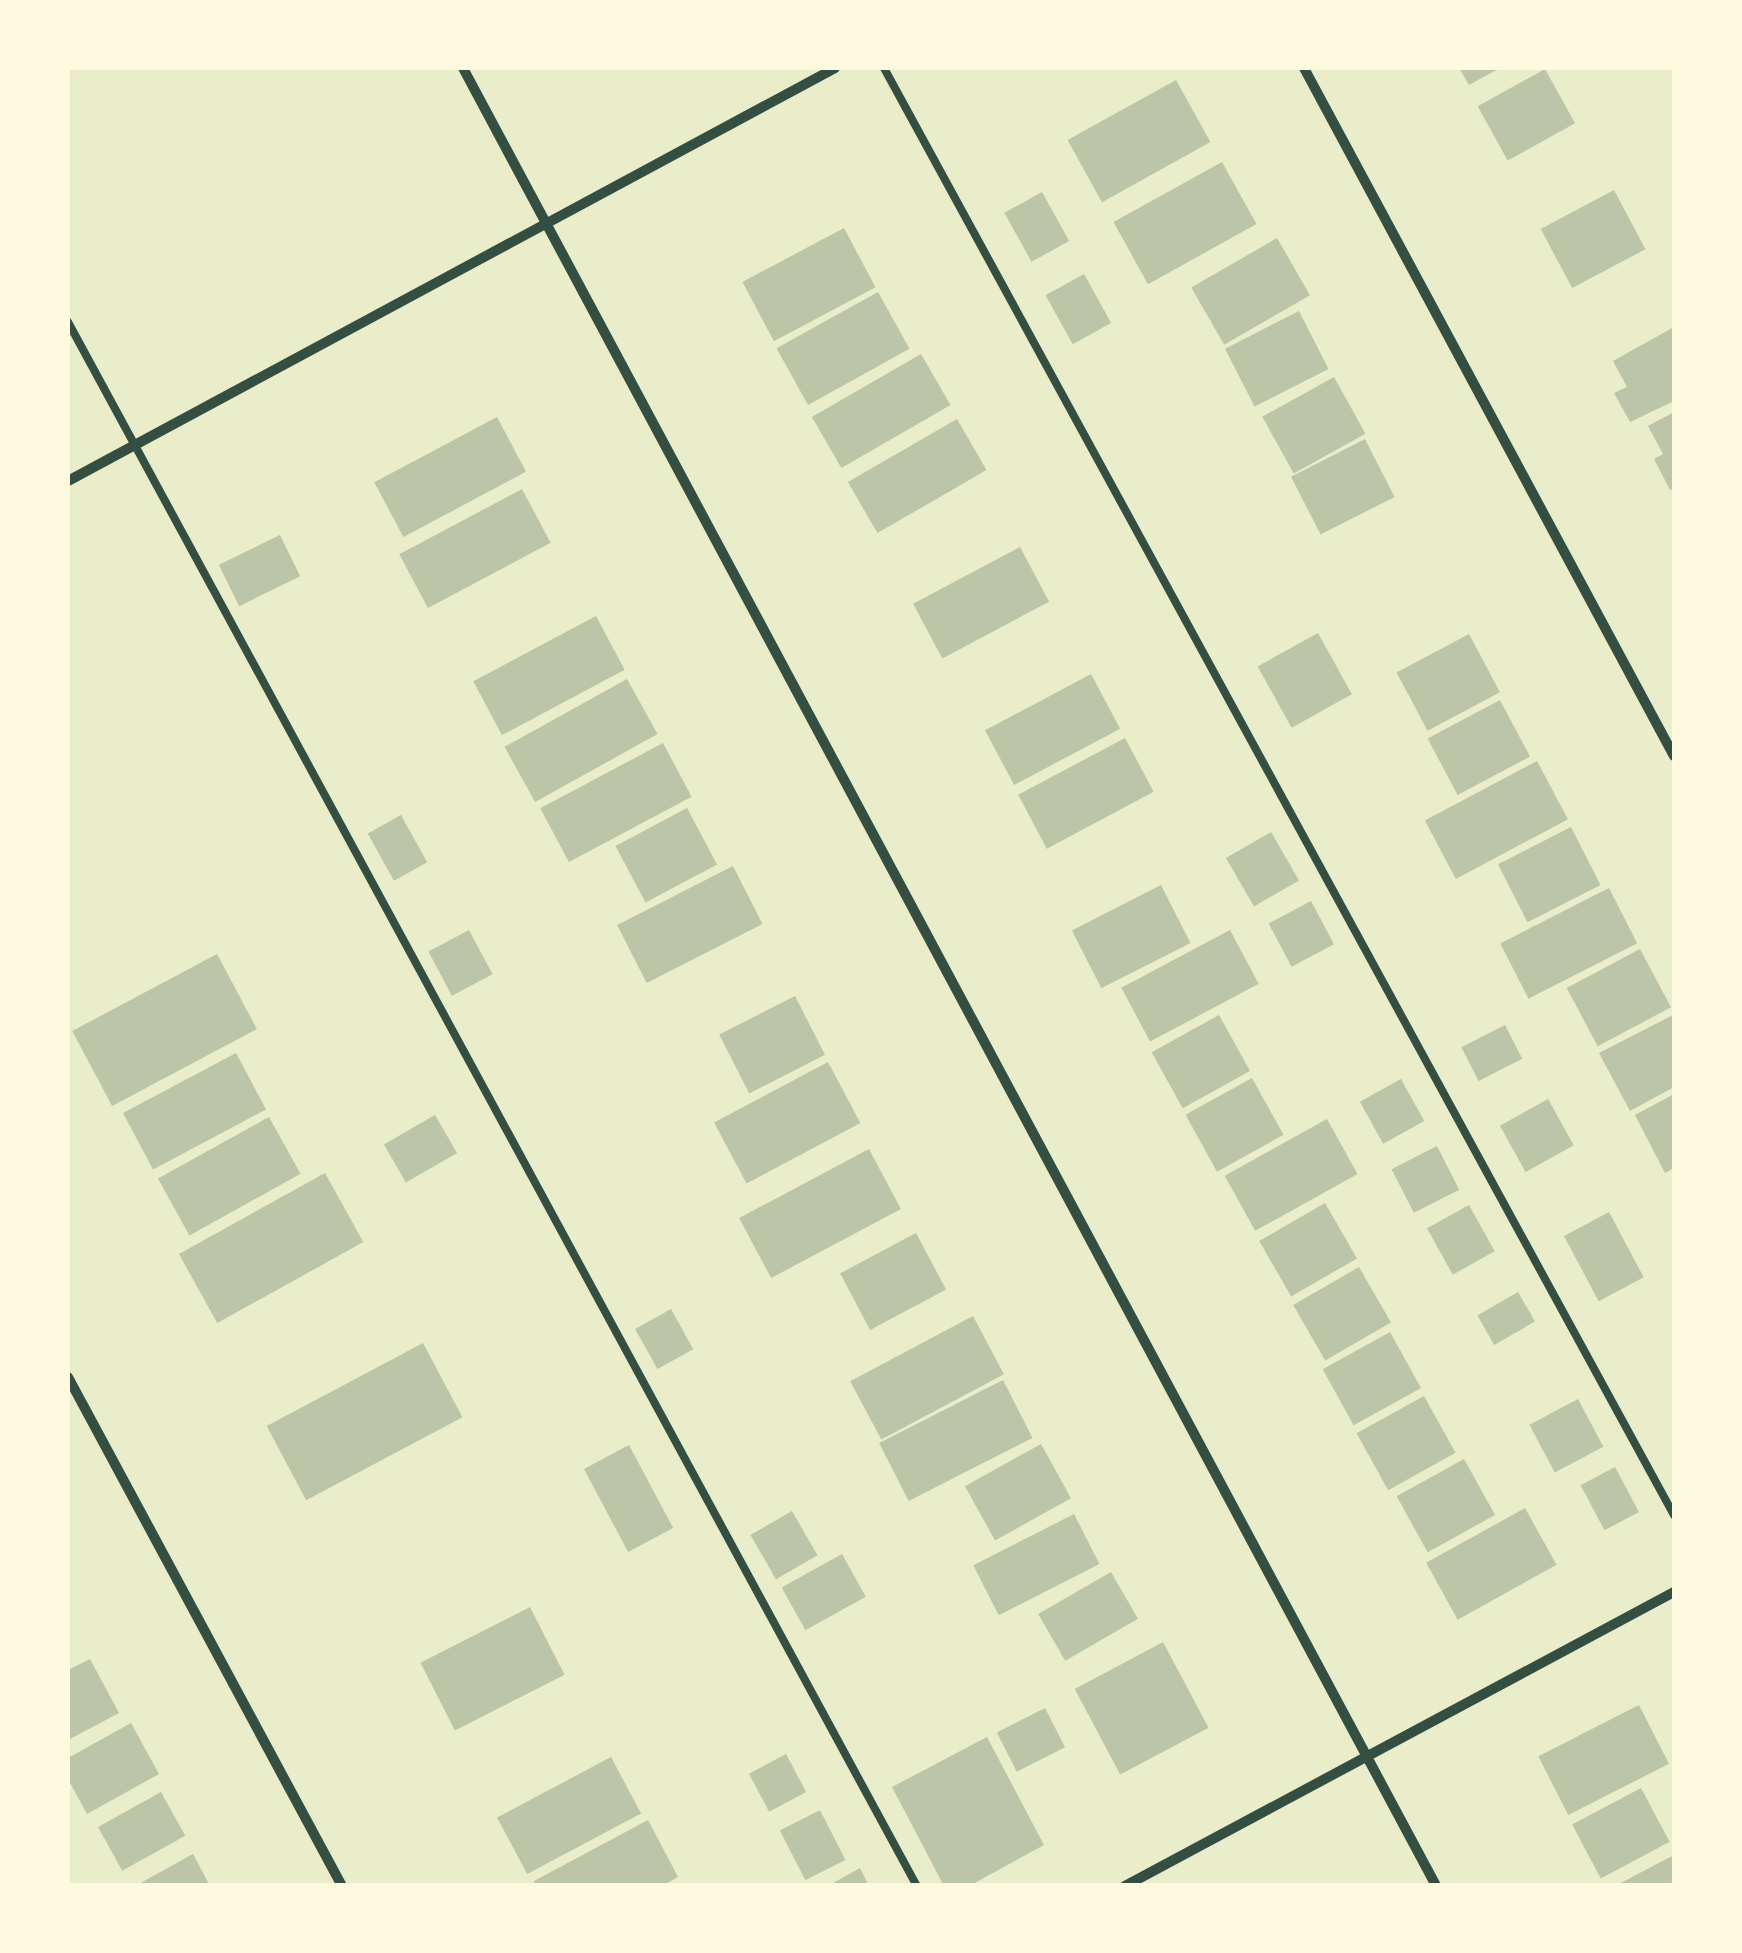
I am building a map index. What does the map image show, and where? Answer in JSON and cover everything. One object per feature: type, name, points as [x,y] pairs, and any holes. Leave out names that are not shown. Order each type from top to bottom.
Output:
[{"type":"street","points":[[463,68],[1436,1886]]},
{"type":"street","points":[[68,481],[834,68]]},
{"type":"street","points":[[1304,68],[1674,756]]},
{"type":"street","points":[[68,1377],[342,1886]]},
{"type":"street","points":[[1126,1886],[1364,1754],[1674,1592]]},
{"type":"lane","points":[[884,68],[1674,1515]]},
{"type":"lane","points":[[68,322],[917,1886]]},
{"type":"building","points":[[1459,68],[1500,68],[1469,85]]},
{"type":"building","points":[[1545,69],[1575,123],[1508,161],[1478,106]]},
{"type":"building","points":[[1176,80],[1210,142],[1102,202],[1068,140]]},
{"type":"building","points":[[1222,162],[1256,224],[1148,284],[1114,222]]},
{"type":"building","points":[[1614,190],[1645,249],[1572,288],[1541,229]]},
{"type":"building","points":[[1042,192],[1069,241],[1032,262],[1004,213]]},
{"type":"building","points":[[844,228],[875,287],[774,341],[742,282]]},
{"type":"building","points":[[1277,238],[1310,295],[1224,345],[1191,288]]},
{"type":"building","points":[[1084,274],[1111,323],[1073,344],[1046,295]]},
{"type":"building","points":[[878,292],[910,349],[808,405],[777,348]]},
{"type":"building","points":[[1299,311],[1329,369],[1255,407],[1225,349]]},
{"type":"building","points":[[1674,327],[1674,401],[1630,422],[1614,393],[1627,387],[1613,361]]},
{"type":"building","points":[[921,354],[950,405],[841,468],[812,417]]},
{"type":"building","points":[[1334,377],[1366,434],[1294,474],[1262,417]]},
{"type":"building","points":[[1674,412],[1674,488],[1670,490],[1654,459],[1663,454],[1648,426]]},
{"type":"building","points":[[497,417],[526,472],[403,537],[374,482]]},
{"type":"building","points":[[957,419],[986,470],[877,533],[848,482]]},
{"type":"building","points":[[1365,439],[1395,497],[1321,535],[1291,477]]},
{"type":"building","points":[[522,489],[551,543],[428,608],[399,554]]},
{"type":"building","points":[[280,535],[300,576],[239,606],[219,565]]},
{"type":"building","points":[[1020,547],[1049,602],[942,659],[913,604]]},
{"type":"building","points":[[596,616],[625,670],[502,735],[473,681]]},
{"type":"building","points":[[1318,633],[1352,694],[1292,728],[1258,666]]},
{"type":"building","points":[[1469,634],[1500,692],[1428,731],[1397,672]]},
{"type":"building","points":[[1091,674],[1120,729],[1014,785],[985,730]]},
{"type":"building","points":[[627,679],[658,734],[535,802],[505,747]]},
{"type":"building","points":[[1500,700],[1530,757],[1458,795],[1428,738]]},
{"type":"building","points":[[1125,738],[1154,792],[1047,849],[1018,795]]},
{"type":"building","points":[[663,743],[692,797],[569,862],[540,808]]},
{"type":"building","points":[[1537,761],[1568,819],[1456,879],[1425,821]]},
{"type":"building","points":[[687,808],[717,865],[646,903],[615,846]]},
{"type":"building","points":[[401,815],[427,862],[394,881],[368,833]]},
{"type":"building","points":[[1571,827],[1601,885],[1527,922],[1498,864]]},
{"type":"building","points":[[1271,832],[1299,880],[1254,906],[1226,858]]},
{"type":"building","points":[[733,866],[763,924],[647,983],[617,925]]},
{"type":"building","points":[[1161,885],[1191,943],[1101,988],[1072,930]]},
{"type":"building","points":[[1609,888],[1637,943],[1528,999],[1500,943]]},
{"type":"building","points":[[1311,901],[1334,944],[1292,967],[1269,924]]},
{"type":"building","points":[[469,930],[492,974],[452,996],[428,952]]},
{"type":"building","points":[[1230,930],[1259,984],[1150,1042],[1121,988]]},
{"type":"building","points":[[1640,949],[1671,1007],[1598,1046],[1567,988]]},
{"type":"building","points":[[217,954],[257,1029],[112,1106],[72,1031]]},
{"type":"building","points":[[795,996],[825,1055],[749,1093],[719,1035]]},
{"type":"building","points":[[1219,1015],[1250,1071],[1183,1108],[1152,1052]]},
{"type":"building","points":[[1673,1015],[1674,1087],[1630,1111],[1599,1053]]},
{"type":"building","points":[[1505,1025],[1522,1059],[1479,1081],[1461,1047]]},
{"type":"building","points":[[236,1053],[266,1110],[153,1170],[123,1113]]},
{"type":"building","points":[[828,1062],[860,1123],[746,1183],[714,1123]]},
{"type":"building","points":[[1252,1078],[1284,1135],[1217,1172],[1186,1115]]},
{"type":"building","points":[[1401,1079],[1424,1121],[1383,1144],[1360,1102]]},
{"type":"building","points":[[1674,1094],[1674,1168],[1665,1173],[1635,1115]]},
{"type":"building","points":[[1548,1099],[1574,1145],[1526,1172],[1500,1126]]},
{"type":"building","points":[[435,1115],[457,1153],[406,1183],[384,1144]]},
{"type":"building","points":[[269,1117],[301,1174],[189,1235],[158,1179]]},
{"type":"building","points":[[1327,1119],[1358,1174],[1255,1231],[1225,1176]]},
{"type":"building","points":[[1437,1146],[1459,1190],[1414,1213],[1392,1169]]},
{"type":"building","points":[[869,1149],[901,1209],[771,1278],[739,1218]]},
{"type":"building","points":[[325,1173],[363,1242],[217,1323],[179,1254]]},
{"type":"building","points":[[1325,1203],[1357,1258],[1291,1296],[1259,1241]]},
{"type":"building","points":[[1469,1205],[1495,1251],[1453,1275],[1427,1228]]},
{"type":"building","points":[[1609,1212],[1644,1277],[1599,1301],[1564,1236]]},
{"type":"building","points":[[916,1233],[946,1290],[870,1330],[840,1273]]},
{"type":"building","points":[[1359,1267],[1391,1322],[1325,1360],[1293,1305]]},
{"type":"building","points":[[1518,1292],[1535,1321],[1494,1345],[1477,1316]]},
{"type":"building","points":[[671,1309],[693,1349],[657,1369],[635,1329]]},
{"type":"building","points":[[973,1316],[1004,1374],[881,1440],[850,1381]]},
{"type":"building","points":[[1390,1332],[1421,1388],[1354,1425],[1323,1369]]},
{"type":"building","points":[[423,1343],[462,1417],[306,1500],[267,1426]]},
{"type":"building","points":[[1003,1380],[1033,1438],[909,1501],[879,1443]]},
{"type":"building","points":[[1424,1396],[1456,1453],[1388,1490],[1357,1433]]},
{"type":"building","points":[[1578,1399],[1603,1447],[1555,1473],[1529,1425]]},
{"type":"building","points":[[1041,1444],[1071,1498],[995,1540],[965,1486]]},
{"type":"building","points":[[629,1445],[673,1528],[628,1552],[584,1469]]},
{"type":"building","points":[[1464,1459],[1495,1515],[1428,1552],[1397,1496]]},
{"type":"building","points":[[1615,1467],[1639,1512],[1605,1530],[1581,1485]]},
{"type":"building","points":[[1525,1508],[1557,1565],[1458,1620],[1426,1563]]},
{"type":"building","points":[[792,1511],[818,1555],[776,1579],[750,1535]]},
{"type":"building","points":[[1074,1514],[1099,1564],[999,1615],[973,1565]]},
{"type":"building","points":[[842,1554],[866,1597],[805,1630],[782,1587]]},
{"type":"building","points":[[1111,1572],[1138,1619],[1065,1661],[1038,1614]]},
{"type":"building","points":[[530,1607],[565,1675],[455,1731],[420,1663]]},
{"type":"building","points":[[1163,1642],[1209,1728],[1120,1775],[1075,1689]]},
{"type":"building","points":[[90,1659],[119,1713],[68,1740],[68,1670]]},
{"type":"building","points":[[1639,1705],[1669,1764],[1568,1815],[1538,1756]]},
{"type":"building","points":[[1045,1708],[1065,1747],[1017,1772],[997,1733]]},
{"type":"building","points":[[131,1723],[159,1774],[87,1814],[68,1779],[68,1758]]},
{"type":"building","points":[[987,1737],[1044,1845],[969,1886],[944,1886],[892,1787]]},
{"type":"building","points":[[786,1754],[806,1792],[769,1812],[749,1774]]},
{"type":"building","points":[[611,1757],[641,1814],[527,1874],[497,1818]]},
{"type":"building","points":[[1641,1788],[1670,1842],[1601,1878],[1572,1825]]},
{"type":"building","points":[[161,1792],[185,1836],[122,1871],[98,1827]]},
{"type":"building","points":[[820,1810],[845,1860],[805,1880],[780,1830]]},
{"type":"building","points":[[648,1820],[678,1877],[662,1886],[536,1886],[534,1881]]},
{"type":"building","points":[[193,1854],[210,1886],[135,1886]]},
{"type":"building","points":[[1674,1855],[1674,1886],[1615,1886]]},
{"type":"building","points":[[860,1868],[869,1886],[828,1886]]}]
